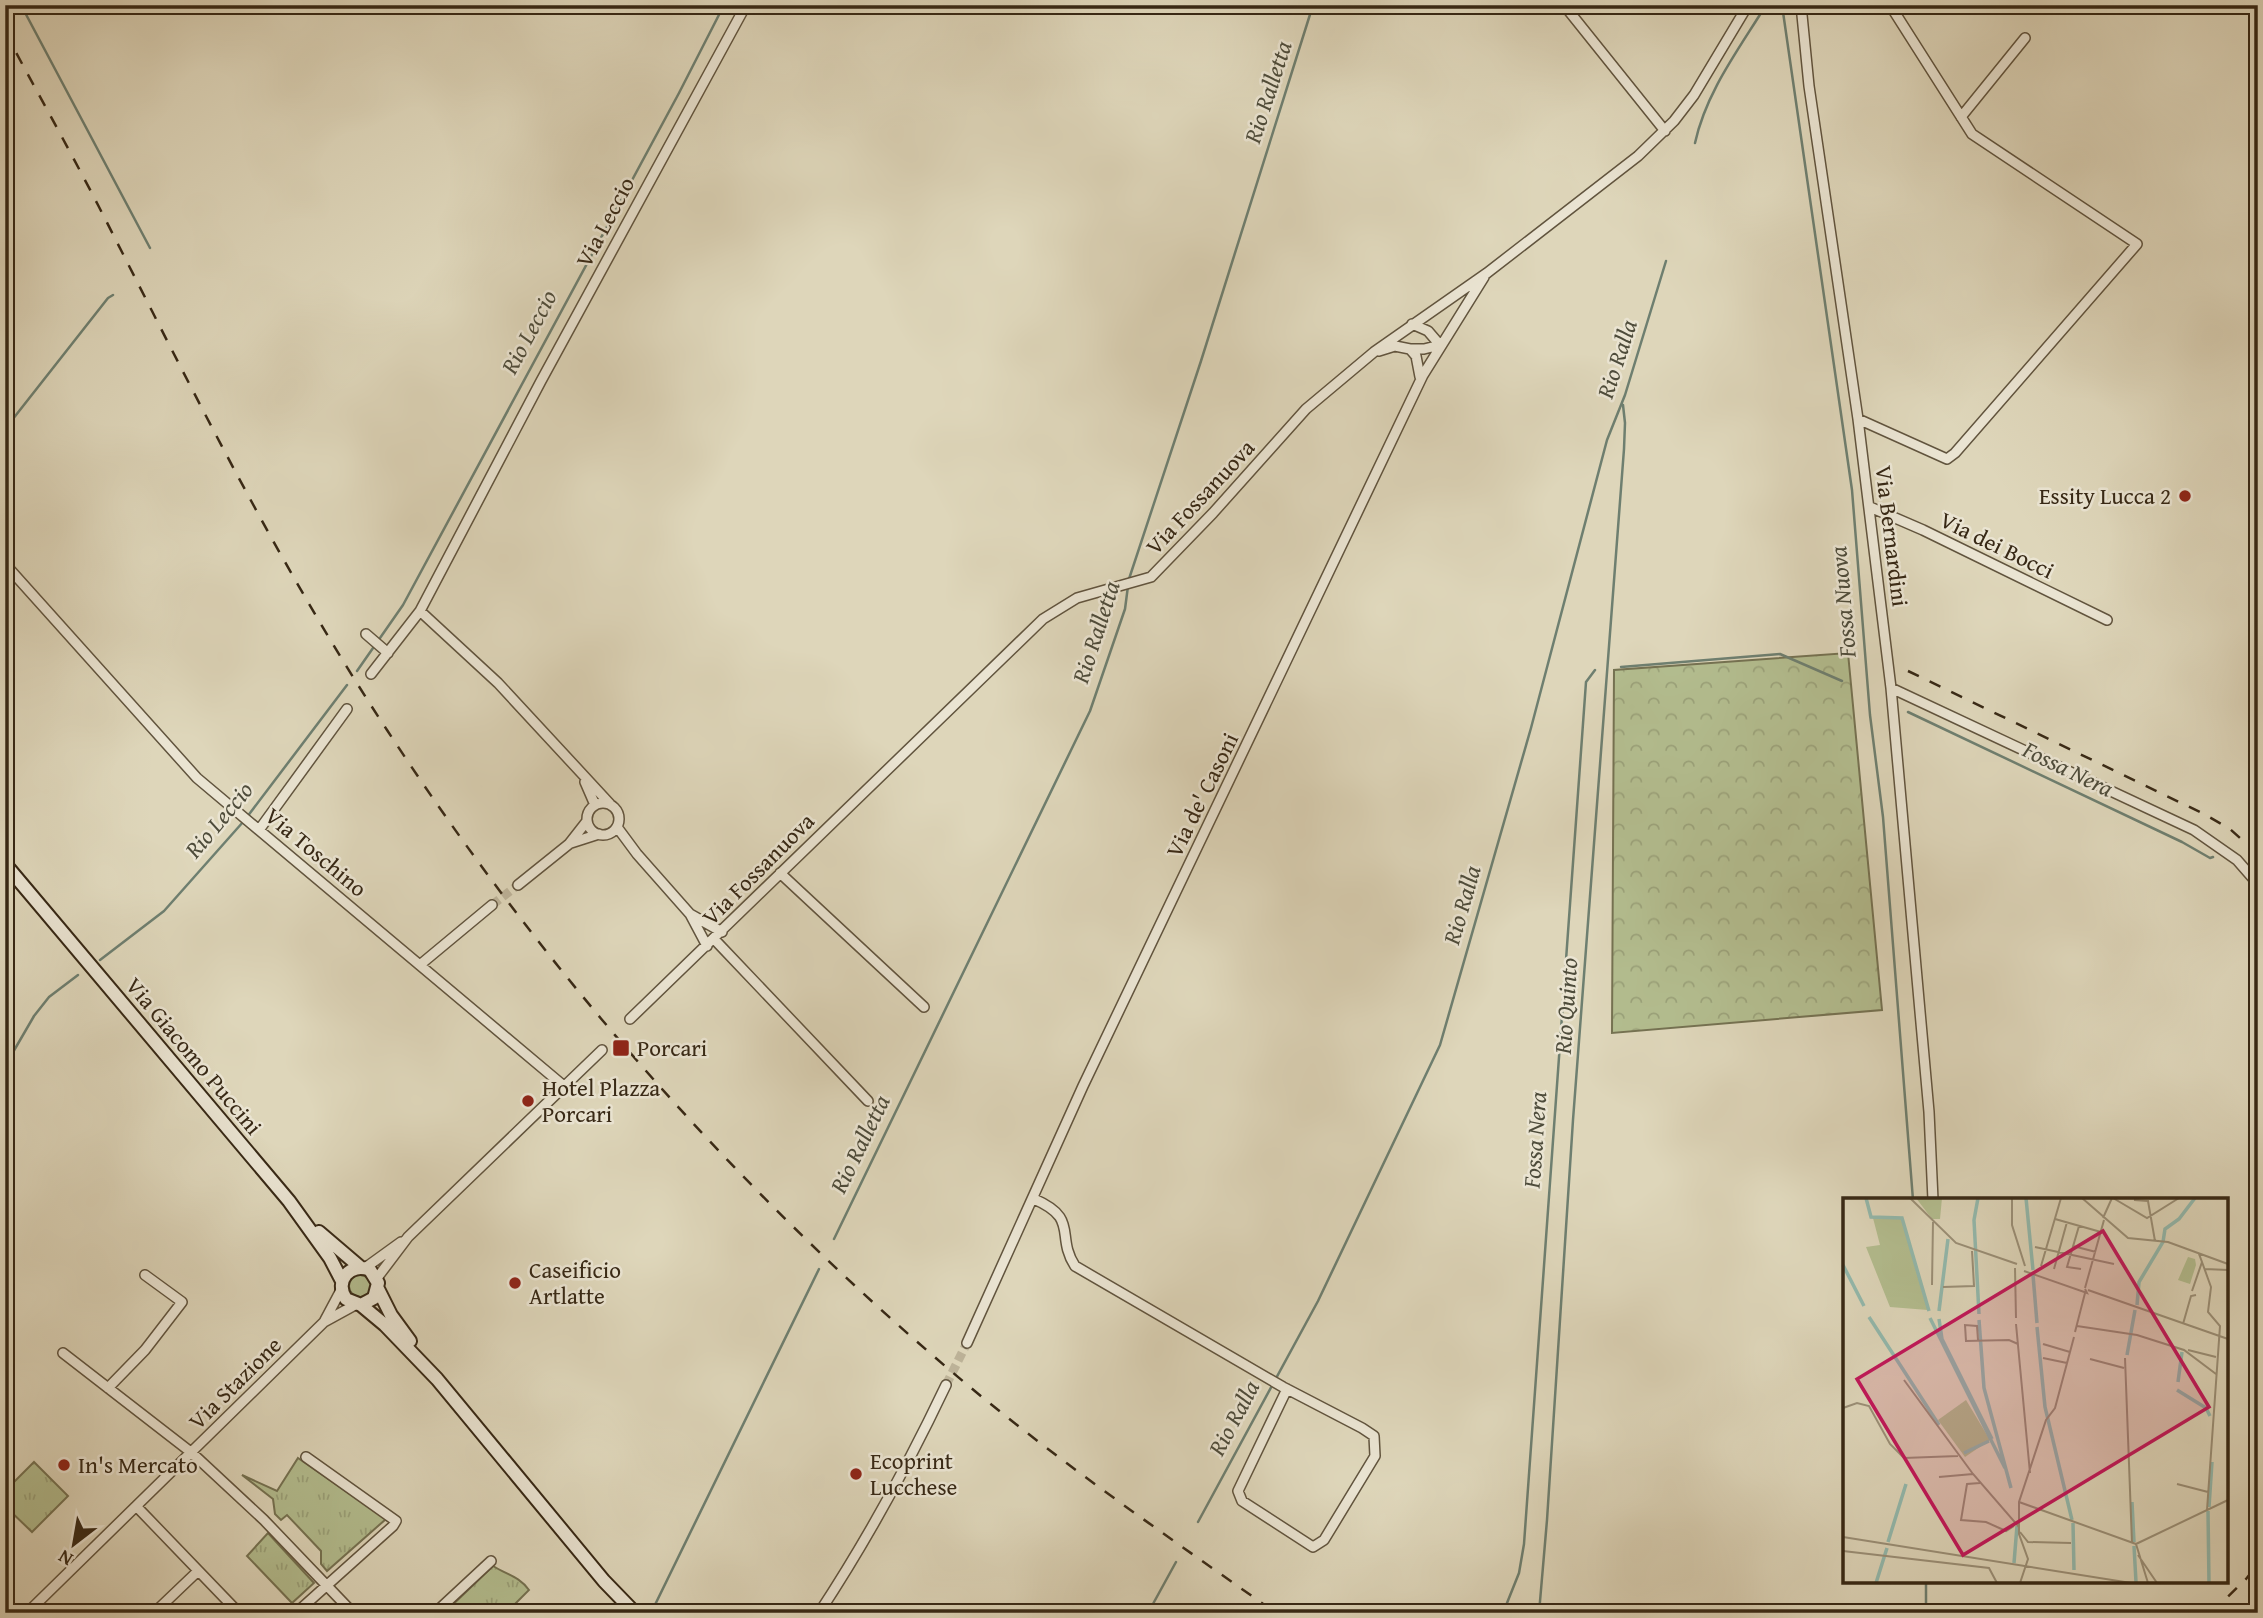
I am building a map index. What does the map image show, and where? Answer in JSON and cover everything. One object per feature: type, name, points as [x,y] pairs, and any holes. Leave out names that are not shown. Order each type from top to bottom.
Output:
[{"type":"main road","name":"Via Giacomo Puccini","points":[[5,864],[289,1201],[330,1258],[341,1285]]},
{"type":"main road","points":[[289,1201],[332,1246],[362,1268],[378,1284],[398,1324],[437,1379]]},
{"type":"main road","points":[[362,1268],[346,1273],[341,1285],[346,1299],[358,1305],[392,1332],[437,1379],[604,1581],[635,1613]]},
{"type":"main road","points":[[358,1305],[374,1298],[378,1284]]},
{"type":"main road","points":[[604,1581],[626,1613]]},
{"type":"street","name":"Via Leccio","points":[[371,674],[420,611],[541,381],[746,5]]},
{"type":"street","points":[[1564,5],[1665,131]]},
{"type":"street","name":"Via Fossanuova","points":[[630,1019],[1043,619],[1077,598],[1151,577],[1306,409],[1374,352],[1487,273],[1638,156],[1665,131],[1701,84],[1748,5]]},
{"type":"street","name":"Via Bernardini","points":[[1801,5],[1809,86],[1858,419],[1892,688],[1933,1198]]},
{"type":"street","points":[[1858,419],[1947,459],[2137,244],[1972,134],[1890,5]]},
{"type":"street","points":[[1961,117],[2025,38]]},
{"type":"street","name":"Via de' Casoni","points":[[967,1343],[1083,1087],[1420,381],[1487,273]]},
{"type":"street","points":[[1374,352],[1395,346],[1424,349],[1440,345],[1428,331],[1412,324]]},
{"type":"street","points":[[1410,349],[1416,356],[1420,381]]},
{"type":"street","name":"Via dei Bocci","points":[[1870,507],[2107,620]]},
{"type":"street","name":"Via Toschino","points":[[5,565],[197,778],[565,1087]]},
{"type":"street","points":[[420,611],[498,682],[610,804],[619,817],[617,827],[637,854],[689,913],[868,1101]]},
{"type":"street","points":[[368,636],[388,653]]},
{"type":"street","points":[[1892,688],[2194,830],[2237,860],[2258,884]]},
{"type":"street","points":[[259,830],[347,709]]},
{"type":"street","points":[[583,777],[595,806]]},
{"type":"street","points":[[518,885],[569,844],[595,806],[599,803],[610,804]]},
{"type":"street","points":[[587,821],[590,828],[637,854]]},
{"type":"street","points":[[569,844],[617,827]]},
{"type":"street","points":[[780,873],[924,1007]]},
{"type":"street","points":[[421,964],[492,905]]},
{"type":"street","points":[[689,913],[714,939]]},
{"type":"street","points":[[362,1268],[408,1237],[602,1050]]},
{"type":"street","points":[[1034,1199],[1059,1214],[1065,1225],[1068,1255],[1075,1266],[1285,1388],[1374,1436],[1375,1456],[1324,1540],[1313,1547],[1242,1501],[1238,1491],[1285,1388]]},
{"type":"street","points":[[378,1284],[408,1237]]},
{"type":"street","points":[[108,1388],[145,1350],[182,1301],[145,1275]]},
{"type":"street","points":[[324,1322],[341,1285]]},
{"type":"street","name":"Via Stazione","points":[[27,1613],[324,1322],[358,1305]]},
{"type":"street","points":[[63,1353],[192,1453],[264,1520],[353,1613]]},
{"type":"street","points":[[819,1613],[897,1483],[946,1385]]},
{"type":"street","points":[[296,1613],[396,1521],[306,1457]]},
{"type":"street","points":[[137,1507],[239,1613]]},
{"type":"street","points":[[435,1613],[491,1561]]},
{"type":"street","points":[[154,1613],[198,1571]]},
{"type":"green space","points":[[1848,653],[1882,1010],[1612,1033],[1614,670]]},
{"type":"green space","points":[[356,1275],[364,1275],[371,1282],[371,1290],[364,1297],[356,1297],[349,1290],[349,1282]]},
{"type":"green space","points":[[298,1458],[386,1519],[327,1571],[321,1564],[321,1551],[287,1515],[281,1520],[275,1514],[273,1499],[242,1475],[277,1491]]},
{"type":"green space","points":[[34,1462],[68,1496],[32,1532],[5,1506],[5,1491]]},
{"type":"green space","points":[[268,1533],[314,1583],[292,1603],[247,1556]]},
{"type":"green space","points":[[493,1566],[517,1579],[529,1590],[506,1613],[444,1613]]},
{"type":"waterway","points":[[21,5],[150,248]]},
{"type":"waterway","name":"Rio Leccio","points":[[357,671],[403,605],[724,5]]},
{"type":"waterway","name":"Rio Ralletta","points":[[1129,579],[1313,5]]},
{"type":"waterway","name":"Rio Ralla","points":[[1695,143],[1715,89],[1766,5]]},
{"type":"waterway","name":"Fossa Nuova","points":[[1782,5],[1852,490],[1870,715],[1883,817],[1913,1198]]},
{"type":"waterway","name":"Rio Ralla","points":[[1198,1522],[1318,1301],[1440,1045],[1531,728],[1607,440],[1625,395],[1666,261]]},
{"type":"waterway","points":[[5,429],[113,295]]},
{"type":"waterway","name":"Rio Quinto","points":[[1539,1613],[1624,449],[1623,405]]},
{"type":"waterway","name":"Rio Ralletta","points":[[834,1239],[1090,711],[1125,609],[1128,586]]},
{"type":"waterway","name":"Fossa Nera","points":[[1621,667],[1780,654],[1842,681]]},
{"type":"waterway","name":"Fossa Nera","points":[[1503,1613],[1519,1573],[1524,1544],[1586,682],[1595,670]]},
{"type":"waterway","name":"Rio Leccio","points":[[247,817],[347,685]]},
{"type":"waterway","name":"Fossa Nera","points":[[1908,712],[2182,842],[2210,858],[2213,857]]},
{"type":"waterway","name":"Rio Leccio","points":[[100,960],[164,911],[243,822]]},
{"type":"waterway","name":"Fossa Nera","points":[[2253,830],[2258,823]]},
{"type":"waterway","name":"Rio Leccio","points":[[5,1066],[34,1016],[49,997],[78,975]]},
{"type":"waterway","name":"Rio Ralletta","points":[[651,1613],[819,1269]]},
{"type":"waterway","name":"Rio Ralla","points":[[1148,1613],[1176,1562]]},
{"type":"waterway","name":"Fossa Nuova","points":[[1926,1583],[1926,1613]]},
{"type":"tunnel","points":[[492,905],[518,885]]},
{"type":"tunnel","points":[[946,1385],[967,1343]]},
{"type":"railway","points":[[5,32],[87,183],[235,472],[308,603],[387,730],[449,822],[584,999],[732,1165],[811,1244],[892,1319],[976,1392],[1049,1450],[1276,1613]]},
{"type":"railway","points":[[1908,671],[2204,814],[2230,829],[2258,854]]},
{"type":"railway","points":[[2211,1613],[2258,1564]]},
{"type":"place","name":"Essity Lucca 2","points":[[2185,496]]},
{"type":"place","name":"Porcari","points":[[621,1048]]},
{"type":"place","name":"Hotel Plazza Porcari","points":[[528,1101]]},
{"type":"place","name":"Caseificio Artlatte","points":[[515,1283]]},
{"type":"place","name":"In's Mercato","points":[[64,1465]]},
{"type":"place","name":"Ecoprint Lucchese","points":[[856,1474]]}]
